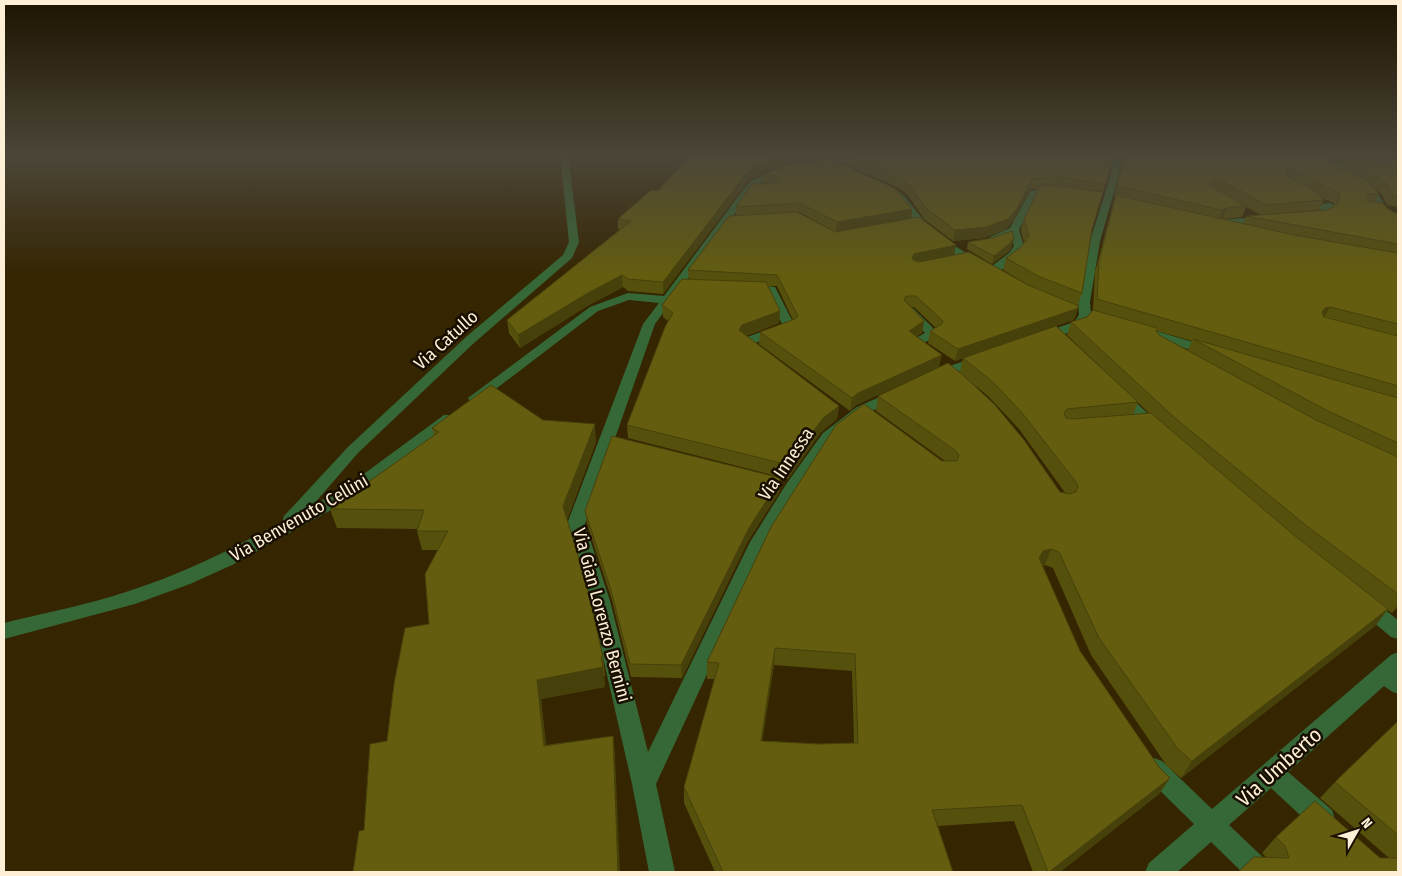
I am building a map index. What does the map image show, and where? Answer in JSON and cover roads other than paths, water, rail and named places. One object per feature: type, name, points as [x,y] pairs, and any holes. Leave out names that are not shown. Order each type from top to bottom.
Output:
[{"type":"street","name":"Via Catullo","points":[[280,530],[354,450],[470,340],[568,256],[574,242],[569,196]]},
{"type":"street","name":"Via Gian Lorenzo Bernini","points":[[644,784],[600,601],[576,524],[649,324],[743,196]]},
{"type":"street","points":[[900,196],[904,198],[915,222],[967,257],[996,273],[1019,246],[1014,230]]},
{"type":"street","points":[[982,242],[1001,237],[1014,230],[1032,196]]},
{"type":"street","points":[[1027,343],[1078,325],[1087,315],[1084,302],[1095,241],[1108,196]]},
{"type":"street","points":[[1375,196],[1386,216],[1398,224]]},
{"type":"street","points":[[1302,218],[1322,216],[1327,213],[1323,204]]},
{"type":"street","points":[[1367,208],[1398,211]]},
{"type":"street","points":[[1245,213],[1259,221]]},
{"type":"street","points":[[724,221],[743,220]]},
{"type":"street","points":[[1245,233],[1207,224],[1273,220]]},
{"type":"street","points":[[950,246],[965,245]]},
{"type":"street","points":[[950,261],[967,257]]},
{"type":"street","points":[[677,286],[697,286]]},
{"type":"street","points":[[736,287],[771,289],[789,326],[746,342],[770,360]]},
{"type":"street","name":"Via Benvenuto Cellini","points":[[4,630],[128,599],[183,579],[226,560],[352,491],[594,309],[628,296],[667,300]]},
{"type":"street","points":[[908,310],[933,334],[915,342],[954,374]]},
{"type":"street","points":[[1193,362],[1133,328],[1218,354]]},
{"type":"street","points":[[1054,333],[1069,347]]},
{"type":"street","name":"Via Innessa","points":[[644,784],[759,542],[793,487],[828,436],[851,414],[917,385],[954,374],[999,352]]},
{"type":"street","points":[[1112,388],[1163,436]]},
{"type":"street","points":[[851,414],[877,422]]},
{"type":"street","points":[[1130,424],[1148,422]]},
{"type":"street","points":[[607,440],[626,444]]},
{"type":"street","points":[[774,482],[793,487]]},
{"type":"street","points":[[1353,595],[1398,631]]},
{"type":"street","name":"Via Umberto","points":[[1158,872],[1272,773],[1394,673]]},
{"type":"street","points":[[1142,750],[1158,775],[1213,825],[1260,872]]},
{"type":"street","points":[[1272,773],[1339,833]]},
{"type":"street","points":[[644,784],[662,872]]}]
